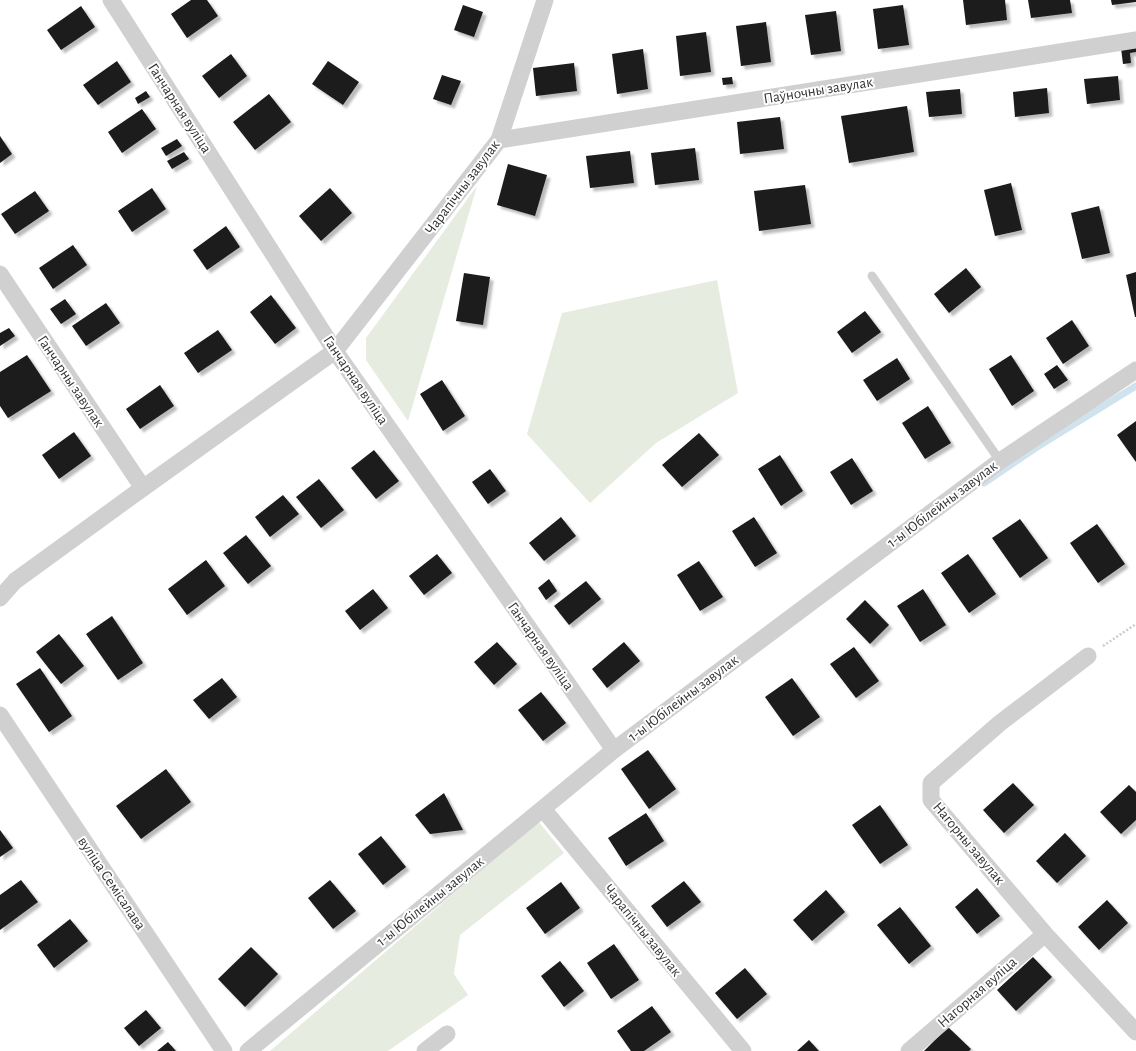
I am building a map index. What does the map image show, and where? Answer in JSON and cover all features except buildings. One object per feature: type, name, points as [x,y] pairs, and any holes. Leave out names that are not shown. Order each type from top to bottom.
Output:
[{"type":"street","name":"Ганчарная вуліца","points":[[111,0],[335,352],[614,750]]},
{"type":"street","name":"Чарапічны завулак","points":[[335,352],[499,140],[544,0]]},
{"type":"street","name":"Паўночны завулак","points":[[499,140],[1136,40]]},
{"type":"street","name":"Ганчарны завулак","points":[[0,274],[143,488]]},
{"type":"street","points":[[0,598],[15,581],[335,352]]},
{"type":"street","name":"1-ы Юбілейны завулак","points":[[248,1051],[614,750],[1000,461],[1136,370]]},
{"type":"street","name":"Нагорны завулак","points":[[1088,656],[1000,723],[931,783],[931,800],[1045,934],[1136,1032]]},
{"type":"street","name":"вуліца Семісалава","points":[[0,715],[224,1051]]},
{"type":"street","name":"Чарапічны завулак","points":[[543,809],[743,1051]]},
{"type":"street","name":"Нагорная вуліца","points":[[909,1051],[1045,934]]},
{"type":"street","points":[[425,1051],[446,1034]]},
{"type":"lane","points":[[872,276],[1000,461]]},
{"type":"path","points":[[1088,656],[1136,624]]},
{"type":"shaded area","points":[[477,186],[408,421],[366,360],[366,338]]},
{"type":"shaded area","points":[[717,280],[738,393],[656,443],[590,503],[527,434],[562,313]]},
{"type":"shaded area","points":[[538,821],[564,853],[460,935],[454,974],[468,995],[388,1051],[270,1051]]},
{"type":"waterway","points":[[984,483],[1037,447],[1136,386]]}]
